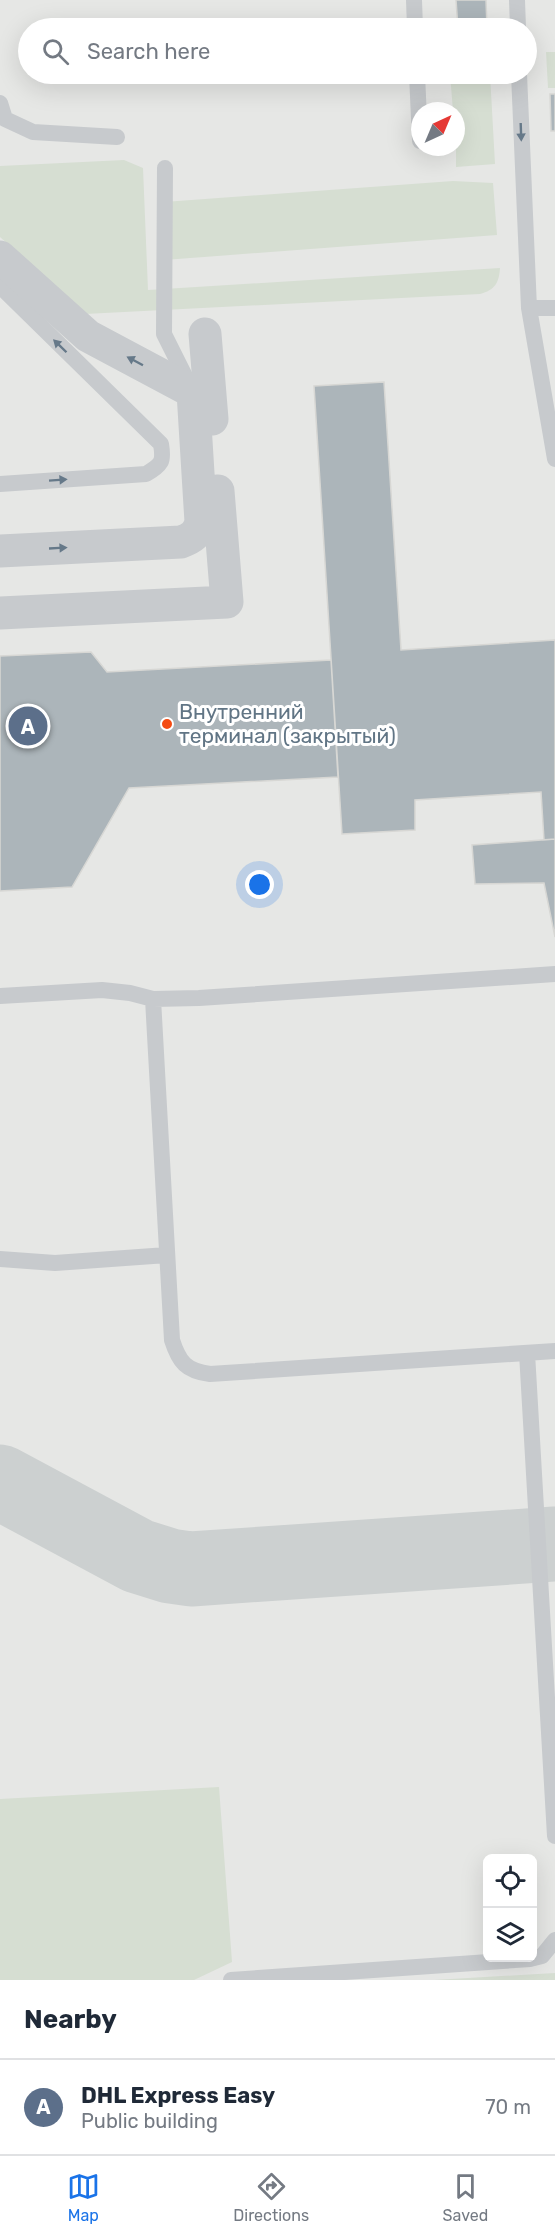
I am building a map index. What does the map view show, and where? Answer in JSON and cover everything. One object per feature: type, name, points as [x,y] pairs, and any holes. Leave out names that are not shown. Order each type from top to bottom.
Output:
[{"type":"street","points":[[0,257],[88,336],[193,392],[201,522],[199,530],[192,538],[181,542],[0,551]]},
{"type":"street","points":[[0,613],[227,602],[205,334]]},
{"type":"lane","points":[[414,0],[415,18]]},
{"type":"lane","points":[[517,0],[518,18]]},
{"type":"lane","points":[[417,84],[418,102]]},
{"type":"lane","points":[[519,84],[529,308],[555,459]]},
{"type":"lane","points":[[0,102],[5,119],[33,132],[117,137]]},
{"type":"lane","points":[[165,168],[164,334],[193,392]]},
{"type":"lane","points":[[0,286],[161,444],[163,457],[159,466],[146,474],[0,483]]},
{"type":"lane","points":[[529,308],[555,309]]},
{"type":"lane","points":[[0,996],[102,990],[130,993],[153,999],[555,974]]},
{"type":"lane","points":[[153,999],[172,1340],[179,1358],[187,1367],[210,1374],[555,1351]]},
{"type":"lane","points":[[0,1259],[55,1263],[168,1255]]},
{"type":"lane","points":[[527,1353],[555,1836]]},
{"type":"lane","points":[[231,1980],[530,1959],[542,1956],[555,1940]]},
{"type":"shaded area","points":[[0,0],[555,0],[555,1980],[0,1980]]},
{"type":"shaded area","points":[[546,52],[555,52],[555,88],[548,88]]},
{"type":"shaded area","points":[[451,84],[491,84],[495,164],[456,167],[456,156],[465,156],[465,102],[452,102]]},
{"type":"shaded area","points":[[124,160],[143,168],[148,290],[500,268],[499,278],[493,288],[480,294],[85,314],[0,237],[0,166]]},
{"type":"shaded area","points":[[453,181],[493,183],[497,235],[164,260],[164,202]]},
{"type":"shaded area","points":[[219,1787],[232,1962],[194,1980],[0,1980],[0,1799]]},
{"type":"shaded area","points":[[555,1973],[555,1980],[434,1980]]},
{"type":"building","points":[[456,0],[486,0],[487,18],[457,18]]},
{"type":"building","points":[[550,94],[555,94],[555,131],[551,131]]},
{"type":"building","points":[[384,382],[401,650],[555,640],[555,839],[544,840],[541,792],[415,800],[415,830],[342,834],[314,386]]},
{"type":"building","name":"Внутренний терминал (закрытый)","points":[[91,652],[107,672],[331,660],[338,777],[129,788],[72,887],[0,891],[0,656]]},
{"type":"building","points":[[555,839],[555,937],[544,883],[475,884],[472,845]]},
{"type":"taxiway","points":[[0,1482],[138,1556],[170,1566],[191,1569],[555,1544]]},
{"type":"place","name":"Внутренний терминал (закрытый)","points":[[167,724]]},
{"type":"place","name":"DHL Express Easy","points":[[28,726]]}]
